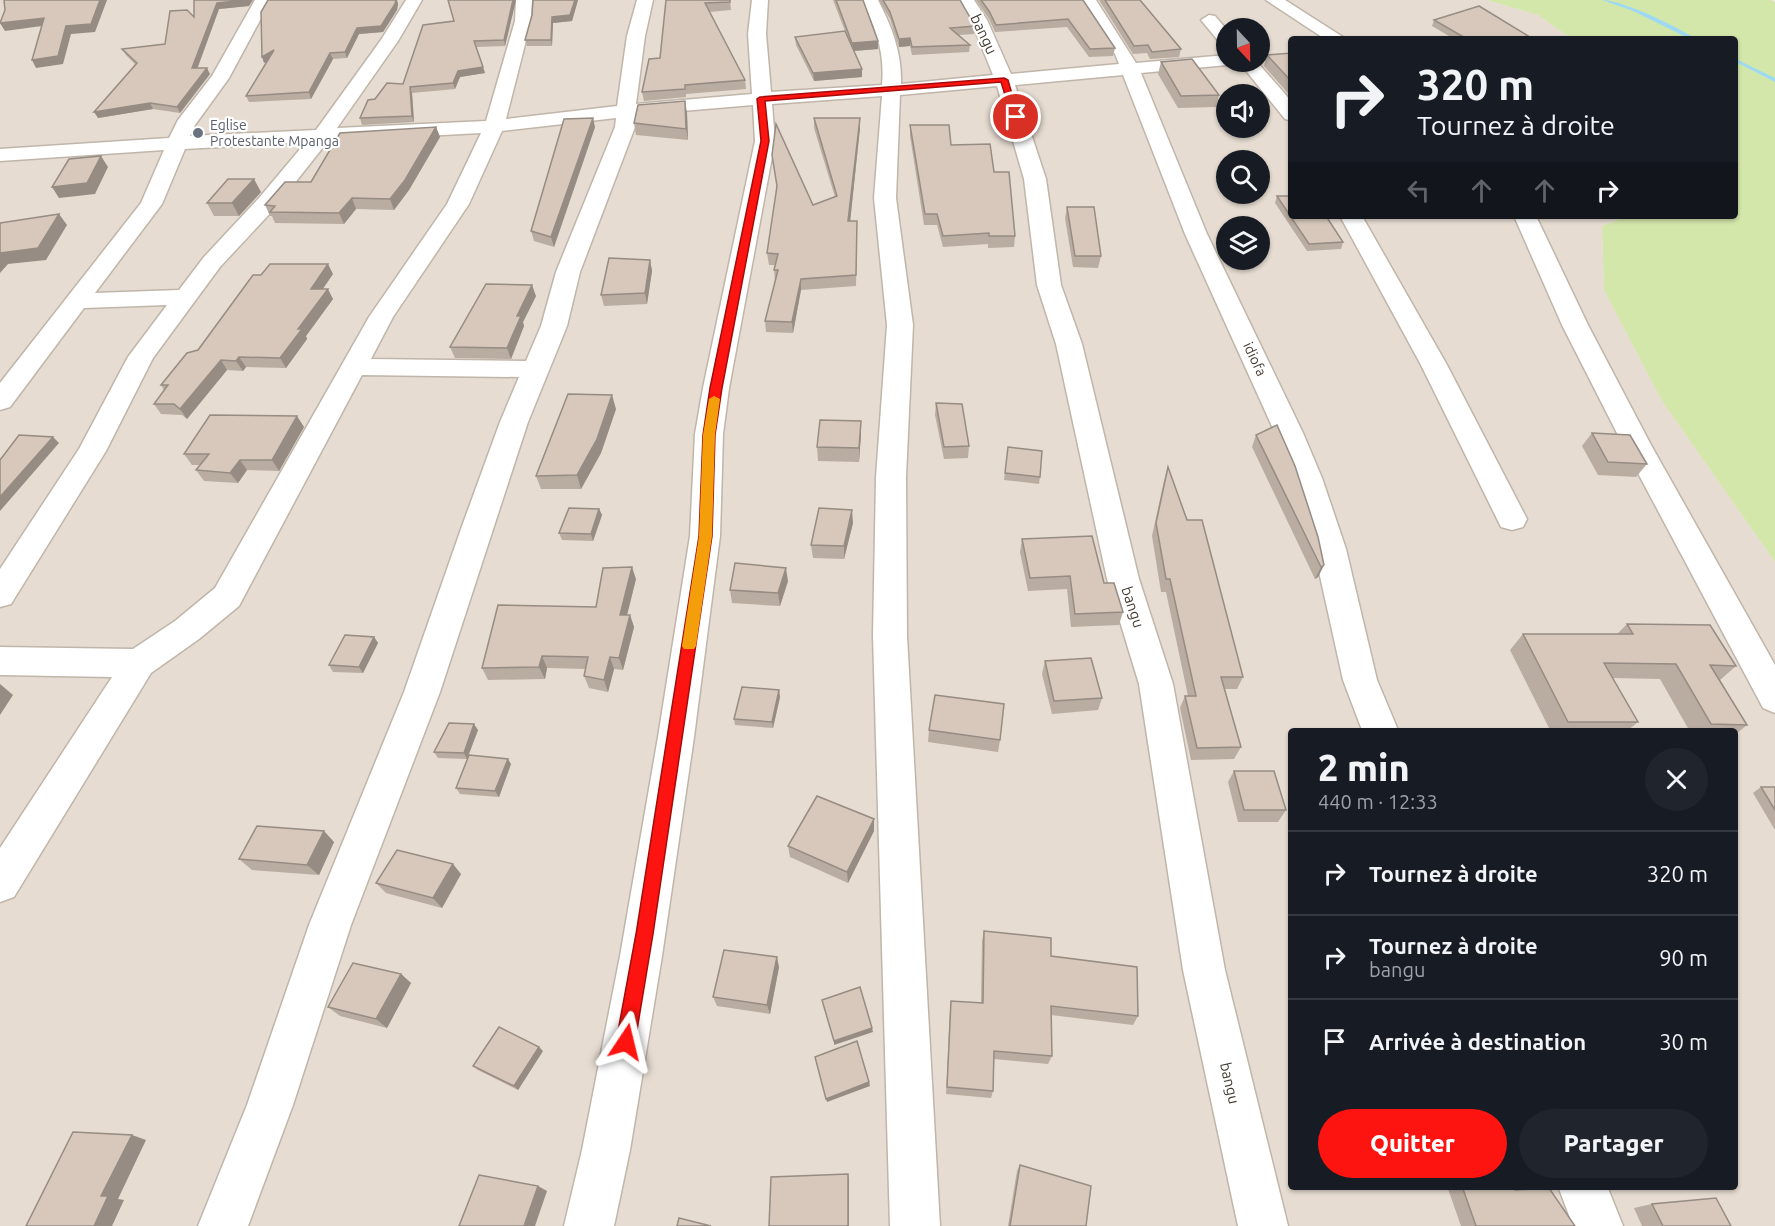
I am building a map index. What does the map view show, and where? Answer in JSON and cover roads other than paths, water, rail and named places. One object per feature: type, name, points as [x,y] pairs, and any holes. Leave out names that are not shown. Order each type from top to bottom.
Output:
[{"type":"street","points":[[0,401],[151,204],[185,124],[220,78],[263,0]]},
{"type":"street","points":[[0,595],[92,451],[141,357],[212,262],[267,203],[322,135],[414,0]]},
{"type":"street","points":[[0,883],[139,663],[187,630],[227,597],[381,317],[458,204],[494,126],[523,21],[524,0]]},
{"type":"street","points":[[223,1226],[270,1105],[330,925],[422,692],[479,518],[535,369],[554,326],[568,272],[625,127],[625,111],[636,36],[645,0]]},
{"type":"street","points":[[589,1226],[606,1150],[637,978],[676,737],[705,536],[709,435],[765,141],[760,99],[757,34],[760,0]]},
{"type":"street","points":[[870,0],[883,26],[893,62],[885,198],[900,324],[898,394],[891,477],[890,636],[915,1226]]},
{"type":"street","name":"bangu","points":[[966,0],[979,20],[1004,80],[1035,179],[1049,285],[1069,344],[1123,579],[1156,684],[1204,969],[1263,1226]]},
{"type":"street","points":[[1274,0],[1332,36]]},
{"type":"street","name":"idiofa","points":[[1090,3],[1124,54],[1196,234],[1289,433],[1307,478],[1330,549],[1360,680],[1379,728]]},
{"type":"street","points":[[1209,20],[1216,28]]},
{"type":"street","points":[[0,155],[494,126],[625,111],[1216,61]]},
{"type":"street","points":[[1256,72],[1288,110]]},
{"type":"street","points":[[1353,219],[1434,365],[1512,519]]},
{"type":"street","points":[[1526,219],[1575,325],[1637,445],[1775,698]]},
{"type":"street","points":[[76,301],[186,297]]},
{"type":"street","points":[[355,367],[535,369]]},
{"type":"street","points":[[0,661],[139,663]]},
{"type":"street","points":[[1584,1190],[1598,1226]]},
{"type":"waterway","points":[[1604,0],[1635,10],[1688,36]]},
{"type":"waterway","points":[[1738,61],[1775,80]]},
{"type":"place","name":"Eglise Protestante Mpanga","points":[[198,133]]}]
